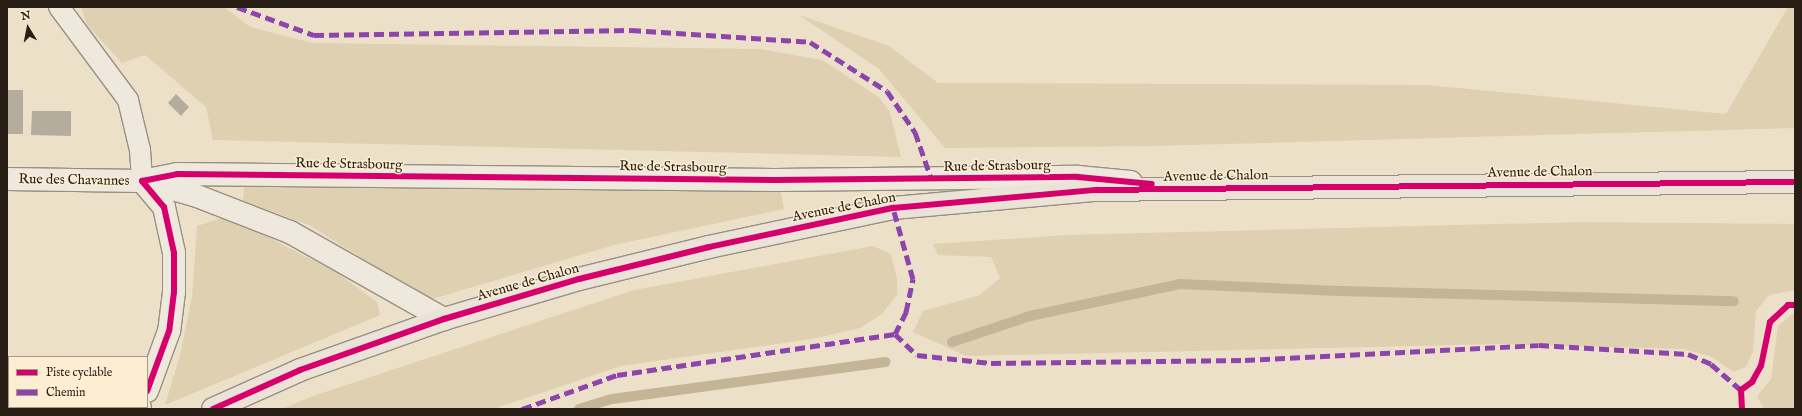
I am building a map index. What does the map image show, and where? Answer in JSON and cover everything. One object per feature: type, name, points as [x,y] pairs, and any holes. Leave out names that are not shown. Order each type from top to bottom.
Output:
[{"type":"main road","name":"Rue de Strasbourg","points":[[142,181],[177,174],[767,180],[1078,177],[1204,188]]},
{"type":"main road","name":"Rue des Chavannes","points":[[7,179],[142,181]]},
{"type":"main road","points":[[142,181],[197,196],[290,232],[444,319]]},
{"type":"main road","points":[[142,181],[164,207],[174,253],[174,292],[169,331],[148,388]]},
{"type":"main road","name":"Avenue de Chalon","points":[[213,409],[300,370],[444,319],[632,266],[893,208],[1096,190],[1795,182]]},
{"type":"lane","points":[[59,7],[128,100],[140,150],[142,181]]},
{"type":"shaded area","points":[[81,7],[224,7],[250,27],[313,43],[760,49],[822,60],[879,97],[890,112],[901,157],[213,140],[206,107],[145,55],[122,63],[87,25]]},
{"type":"shaded area","points":[[1788,7],[1795,7],[1795,128],[1155,146],[945,148],[879,69],[799,15],[889,46],[938,83],[1428,85],[1726,114]]},
{"type":"shaded area","points":[[244,187],[780,188],[784,209],[614,245],[429,300],[309,225],[243,201]]},
{"type":"shaded area","points":[[221,218],[264,235],[336,272],[377,302],[380,315],[165,405],[180,355],[192,297],[197,226]]},
{"type":"shaded area","points":[[1580,222],[1795,224],[1795,290],[1769,295],[1756,311],[1753,352],[1746,367],[1734,372],[1710,356],[1683,349],[1501,344],[966,356],[913,332],[923,311],[980,295],[1000,278],[991,257],[938,255],[933,244],[1067,235]]},
{"type":"shaded area","points":[[873,246],[891,254],[897,279],[897,295],[881,315],[860,328],[812,339],[621,366],[493,409],[282,409],[316,395],[634,290]]},
{"type":"shaded area","points":[[1792,314],[1795,314],[1795,409],[1764,409],[1757,396],[1771,379],[1778,326]]},
{"type":"building","points":[[7,90],[23,90],[23,134],[7,134]]},
{"type":"building","points":[[176,94],[189,107],[181,116],[168,103]]},
{"type":"building","points":[[32,111],[71,111],[71,136],[31,135]]},
{"type":"waterway","points":[[952,342],[1030,316],[1180,284],[1340,291],[1734,301]]},
{"type":"waterway","points":[[579,409],[612,399],[886,362]]},
{"type":"marked path","points":[[237,7],[314,35],[631,30],[810,42],[887,91],[915,132],[931,178]]},
{"type":"marked path","points":[[522,409],[617,375],[895,334],[906,312],[913,279],[893,208]]},
{"type":"marked path","points":[[895,334],[917,355],[991,363],[1245,360],[1539,345],[1688,354],[1711,364],[1741,390]]},
{"type":"cycle path","points":[[142,181],[177,174],[775,180],[1078,177],[1152,184]]},
{"type":"cycle path","points":[[142,181],[164,207],[174,253],[174,292],[169,331],[148,388]]},
{"type":"cycle path","points":[[213,409],[300,370],[444,319],[579,279],[709,247],[893,208],[1096,190],[1795,182]]},
{"type":"cycle path","points":[[1742,409],[1741,390],[1752,382],[1761,366],[1770,322],[1788,305],[1795,305]]}]
